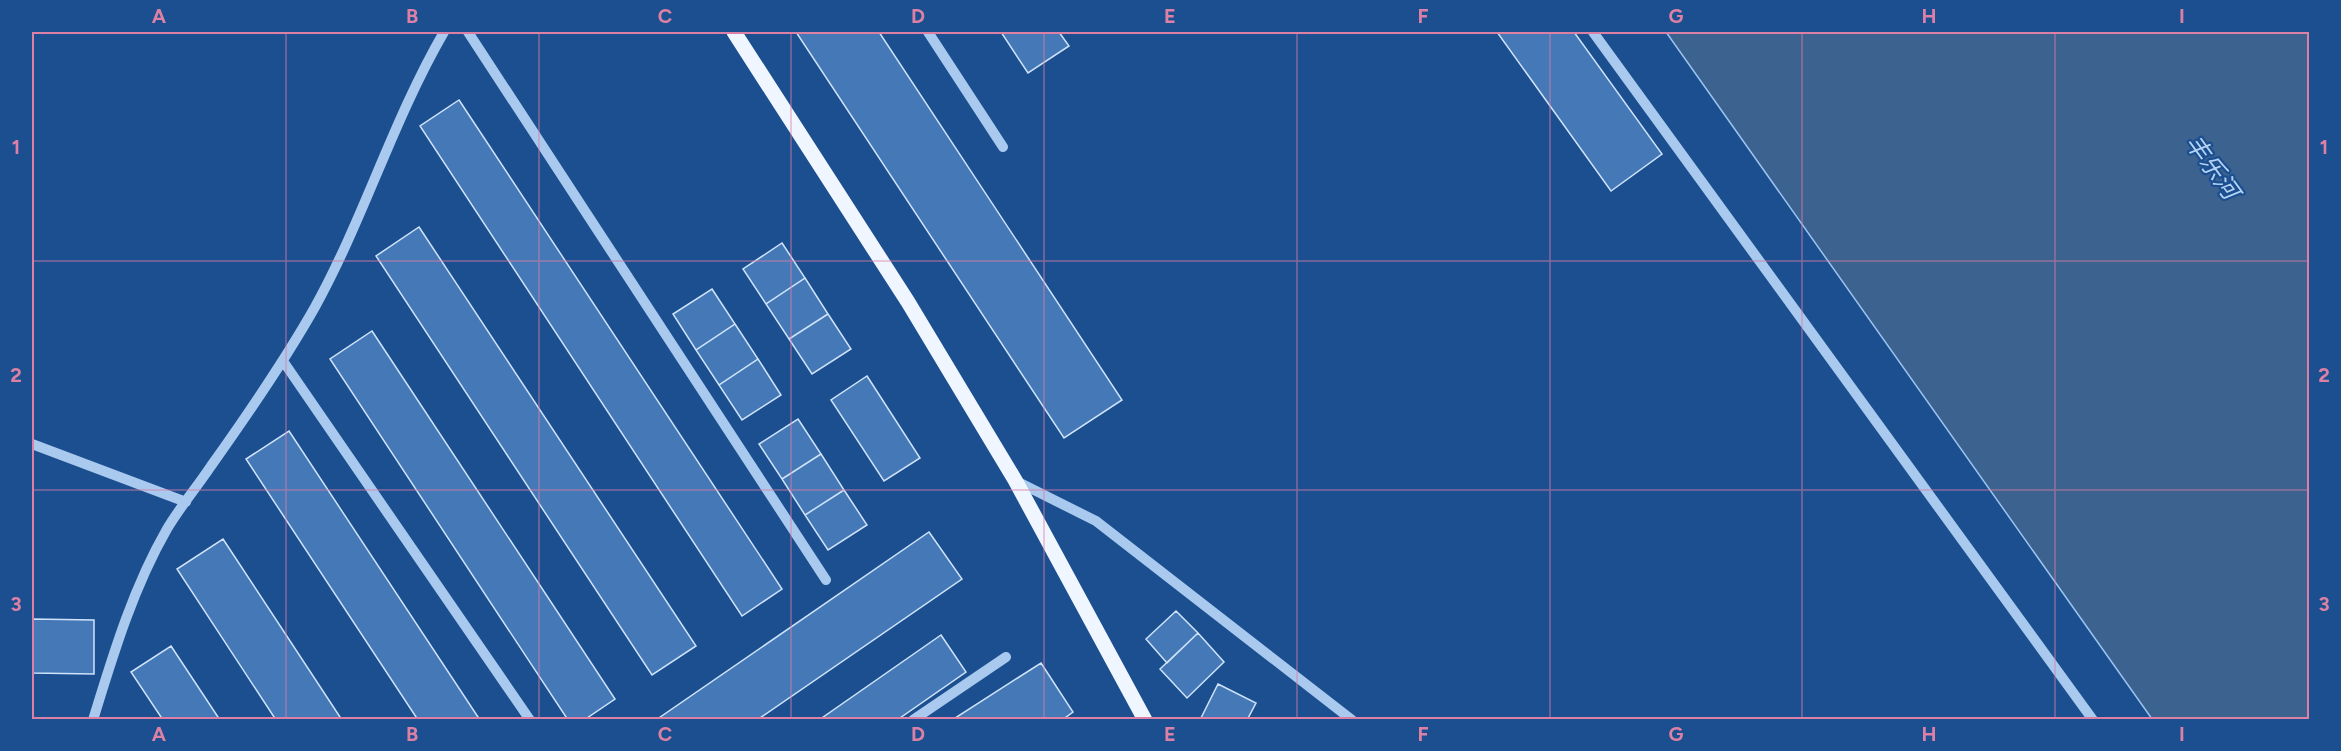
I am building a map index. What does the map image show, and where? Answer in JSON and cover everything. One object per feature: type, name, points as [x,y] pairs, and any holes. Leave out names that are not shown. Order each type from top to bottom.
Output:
[{"type":"main road","points":[[734,32],[908,302],[1015,480],[1145,720]]},
{"type":"street","points":[[93,720],[118,641],[140,584],[167,529],[283,361],[329,281],[354,229],[404,108],[423,68],[444,32]]},
{"type":"street","points":[[468,32],[826,580]]},
{"type":"street","points":[[928,32],[1003,147]]},
{"type":"street","points":[[1593,32],[2093,720]]},
{"type":"street","points":[[283,361],[530,720]]},
{"type":"street","points":[[32,444],[186,502]]},
{"type":"street","points":[[1015,480],[1096,521],[1352,720]]},
{"type":"street","points":[[913,720],[1006,657]]},
{"type":"water","name":"丰乐河","points":[[1666,32],[2309,32],[2309,719],[2152,719]]},
{"type":"building","points":[[796,32],[879,32],[1122,400],[1064,438]]},
{"type":"building","points":[[1001,32],[1059,32],[1069,46],[1028,73]]},
{"type":"building","points":[[1497,32],[1574,32],[1662,154],[1611,191]]},
{"type":"building","points":[[459,100],[782,589],[742,616],[420,126]]},
{"type":"building","points":[[419,227],[696,646],[652,675],[376,256]]},
{"type":"building","points":[[782,243],[805,278],[766,304],[743,269]]},
{"type":"building","points":[[805,278],[828,314],[789,339],[766,304]]},
{"type":"building","points":[[712,289],[735,324],[696,350],[673,314]]},
{"type":"building","points":[[828,314],[851,349],[812,374],[789,339]]},
{"type":"building","points":[[735,324],[758,359],[719,385],[696,350]]},
{"type":"building","points":[[372,331],[615,699],[584,720],[568,720],[330,359]]},
{"type":"building","points":[[758,359],[781,395],[742,420],[719,385]]},
{"type":"building","points":[[867,376],[920,458],[884,481],[831,400]]},
{"type":"building","points":[[798,419],[821,454],[782,479],[759,444]]},
{"type":"building","points":[[289,431],[480,720],[418,720],[246,459]]},
{"type":"building","points":[[821,454],[844,490],[805,515],[782,479]]},
{"type":"building","points":[[844,490],[867,525],[828,550],[805,515]]},
{"type":"building","points":[[929,532],[962,579],[757,720],[656,720]]},
{"type":"building","points":[[223,539],[342,720],[276,720],[177,569]]},
{"type":"building","points":[[1176,611],[1198,633],[1167,663],[1146,639]]},
{"type":"building","points":[[32,619],[94,620],[94,674],[32,673]]},
{"type":"building","points":[[1198,633],[1224,662],[1187,698],[1160,669]]},
{"type":"building","points":[[941,635],[966,672],[897,720],[819,720]]},
{"type":"building","points":[[171,646],[220,720],[163,720],[131,672]]},
{"type":"building","points":[[1041,663],[1073,712],[1062,720],[952,720]]},
{"type":"building","points":[[1218,684],[1256,703],[1247,720],[1200,720]]}]
